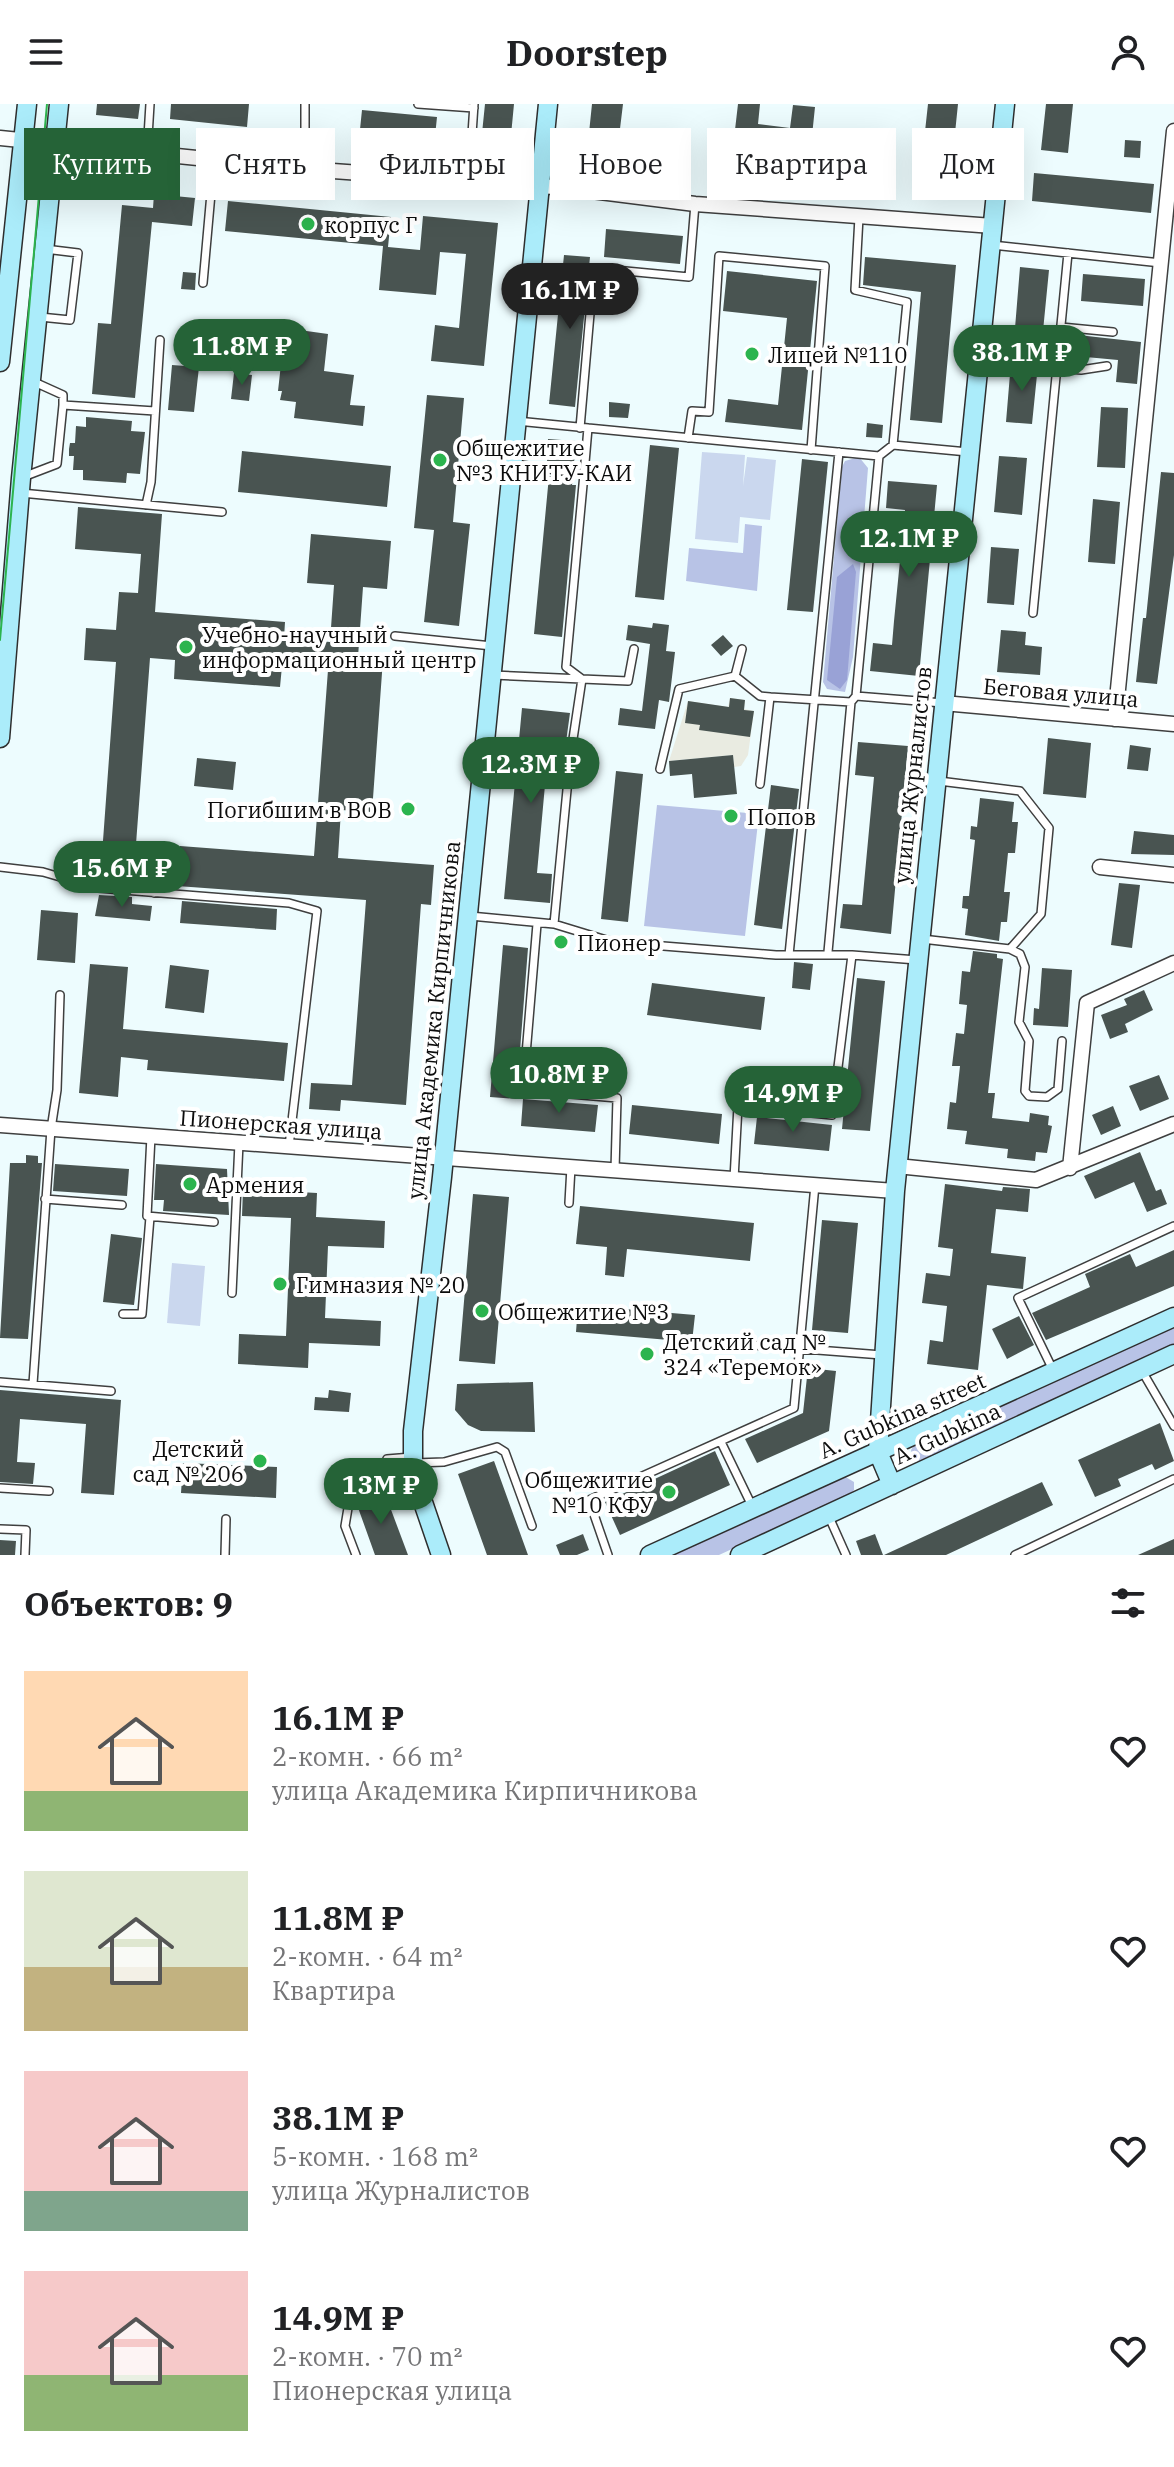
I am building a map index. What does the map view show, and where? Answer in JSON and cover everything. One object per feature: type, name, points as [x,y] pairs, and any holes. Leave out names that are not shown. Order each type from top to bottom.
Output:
[{"type":"street","points":[[25,128],[27,104]]},
{"type":"street","points":[[57,128],[59,104]]},
{"type":"street","name":"улица Академика Кирпичникова","points":[[441,1555],[415,1464],[413,1431],[444,1158],[548,104]]},
{"type":"street","name":"улица Журналистов","points":[[878,1452],[897,1166],[1005,104]]},
{"type":"street","points":[[1115,719],[1174,131]]},
{"type":"street","points":[[0,138],[24,141],[4,284],[0,362]]},
{"type":"street","points":[[534,185],[695,204],[993,226]]},
{"type":"street","points":[[0,738],[50,200]]},
{"type":"street","name":"Беговая улица","points":[[943,703],[1174,724]]},
{"type":"street","points":[[1100,867],[1174,875]]},
{"type":"street","points":[[1070,1168],[1087,1003],[1174,963]]},
{"type":"street","points":[[897,1166],[1036,1180],[1174,1124]]},
{"type":"street","name":"Пионерская улица","points":[[0,1125],[895,1191]]},
{"type":"street","name":"A. Gubkina street","points":[[650,1555],[1174,1317]]},
{"type":"street","name":"A. Gubkina","points":[[740,1555],[1174,1354]]},
{"type":"street","points":[[878,1452],[892,1485]]},
{"type":"lane","points":[[149,128],[150,104]]},
{"type":"lane","points":[[305,104],[305,128]]},
{"type":"lane","points":[[418,104],[474,106],[473,128]]},
{"type":"lane","points":[[203,283],[210,200]]},
{"type":"lane","points":[[582,679],[566,667],[584,474],[594,268],[689,277],[695,204]]},
{"type":"lane","points":[[517,421],[879,456],[893,445],[900,410],[907,302],[855,290],[859,216]]},
{"type":"lane","points":[[992,245],[1161,263]]},
{"type":"lane","points":[[38,317],[70,320],[78,253],[45,249]]},
{"type":"lane","points":[[1033,613],[1068,253]]},
{"type":"lane","points":[[688,438],[692,411],[709,412],[719,256],[825,266],[811,450]]},
{"type":"lane","points":[[1061,327],[1113,332]]},
{"type":"lane","points":[[146,505],[160,340]]},
{"type":"lane","points":[[1057,368],[1081,370],[1107,366]]},
{"type":"lane","points":[[21,486],[57,464],[63,405],[63,395],[31,381]]},
{"type":"lane","points":[[63,405],[155,411]]},
{"type":"lane","points":[[893,445],[970,452]]},
{"type":"lane","points":[[789,955],[839,452]]},
{"type":"lane","points":[[828,952],[879,456]]},
{"type":"lane","points":[[512,463],[584,474]]},
{"type":"lane","points":[[21,486],[146,505],[222,512]]},
{"type":"lane","points":[[395,636],[494,646]]},
{"type":"lane","points":[[492,675],[628,681],[634,649]]},
{"type":"lane","points":[[735,676],[742,649]]},
{"type":"lane","points":[[735,676],[760,696],[943,703]]},
{"type":"lane","points":[[660,769],[679,689],[735,676]]},
{"type":"lane","points":[[554,924],[582,679]]},
{"type":"lane","points":[[760,784],[770,697]]},
{"type":"lane","points":[[936,781],[1020,791],[1049,828],[1041,914],[1010,949]]},
{"type":"lane","points":[[0,867],[43,872],[98,888],[289,903],[317,911],[289,1146]]},
{"type":"lane","points":[[154,893],[156,872]]},
{"type":"lane","points":[[468,915],[554,924],[613,942],[775,959],[828,952],[918,960]]},
{"type":"lane","points":[[537,924],[523,1090],[617,1098],[615,1170]]},
{"type":"lane","points":[[920,939],[1010,949],[1020,954],[1025,967],[1019,1022],[1029,1041],[1025,1091],[1029,1096],[1047,1097],[1058,1089],[1062,1041]]},
{"type":"lane","points":[[734,1179],[738,1106],[832,1115],[852,955]]},
{"type":"lane","points":[[33,1384],[45,1199],[57,1090],[60,995]]},
{"type":"lane","points":[[123,1314],[142,1314],[150,1217],[147,1216],[151,1136]]},
{"type":"lane","points":[[232,1293],[239,1143]]},
{"type":"lane","points":[[569,1203],[571,1167]]},
{"type":"lane","points":[[608,1555],[589,1500],[794,1408],[815,1185]]},
{"type":"lane","points":[[45,1199],[122,1205]]},
{"type":"lane","points":[[150,1217],[214,1222]]},
{"type":"lane","points":[[1054,1372],[1018,1298],[1174,1226]]},
{"type":"lane","points":[[740,1344],[884,1355]]},
{"type":"lane","points":[[1141,1369],[1174,1426]]},
{"type":"lane","points":[[0,1382],[111,1391]]},
{"type":"lane","points":[[721,1442],[753,1508]]},
{"type":"lane","points":[[387,1459],[415,1464],[444,1462],[497,1447],[505,1452],[532,1526]]},
{"type":"lane","points":[[356,1555],[345,1526],[350,1496],[415,1464]]},
{"type":"lane","points":[[1015,1555],[1174,1479]]},
{"type":"lane","points":[[0,1488],[49,1491]]},
{"type":"lane","points":[[828,1515],[846,1555]]},
{"type":"lane","points":[[225,1555],[226,1519]]},
{"type":"lane","points":[[0,1529],[26,1530],[25,1555]]},
{"type":"shaded area","points":[[702,452],[745,455],[743,486],[747,457],[776,460],[770,520],[740,517],[738,543],[695,539]]},
{"type":"shaded area","points":[[859,457],[868,468],[853,657],[845,692],[827,689],[823,682],[842,467],[845,461]]},
{"type":"shaded area","points":[[745,524],[762,526],[757,591],[686,581],[689,548],[743,553]]},
{"type":"shaded area","points":[[853,564],[856,572],[847,680],[840,689],[827,680],[837,577]]},
{"type":"shaded area","points":[[730,698],[745,700],[744,709],[754,711],[748,755],[741,766],[734,767],[733,755],[669,761],[688,701],[728,707]]},
{"type":"shaded area","points":[[657,805],[759,814],[745,936],[644,926]]},
{"type":"shaded area","points":[[172,1263],[205,1266],[200,1326],[167,1323]]},
{"type":"shaded area","points":[[1174,1326],[1174,1347],[921,1462],[913,1458],[911,1450],[915,1444]]},
{"type":"shaded area","points":[[844,1476],[854,1482],[854,1490],[849,1495],[719,1555],[672,1555]]},
{"type":"building","points":[[97,104],[140,104],[138,119],[96,115]]},
{"type":"building","points":[[171,104],[249,104],[247,127],[170,119]]},
{"type":"building","points":[[485,104],[514,104],[512,128],[483,128]]},
{"type":"building","points":[[592,104],[623,104],[620,128],[590,128]]},
{"type":"building","points":[[738,104],[760,104],[758,124],[790,128],[735,128]]},
{"type":"building","points":[[928,104],[958,104],[956,128],[925,128]]},
{"type":"building","points":[[1046,104],[1073,104],[1068,153],[1041,150]]},
{"type":"building","points":[[793,105],[815,107],[813,128],[790,128]]},
{"type":"building","points":[[362,110],[437,117],[436,128],[360,128]]},
{"type":"building","points":[[1125,140],[1141,141],[1140,158],[1124,157]]},
{"type":"building","points":[[1034,173],[1154,184],[1151,213],[1032,201]]},
{"type":"building","points":[[195,198],[192,226],[152,222],[135,398],[92,394],[98,323],[111,324],[122,205],[153,208],[154,200]]},
{"type":"building","points":[[228,201],[391,217],[388,247],[420,250],[423,216],[498,223],[484,366],[431,361],[435,325],[459,328],[466,254],[440,252],[436,295],[379,290],[383,246],[225,231]]},
{"type":"building","points":[[606,229],[683,236],[680,264],[604,257]]},
{"type":"building","points":[[564,255],[590,257],[575,407],[549,404]]},
{"type":"building","points":[[865,257],[956,265],[942,423],[910,420],[921,292],[863,285]]},
{"type":"building","points":[[1020,267],[1049,270],[1043,331],[1015,328]]},
{"type":"building","points":[[727,271],[817,281],[802,430],[725,422],[728,399],[778,405],[787,318],[723,311]]},
{"type":"building","points":[[183,272],[196,273],[195,290],[181,289]]},
{"type":"building","points":[[1083,274],[1145,279],[1143,306],[1081,301]]},
{"type":"building","points":[[285,328],[328,334],[324,371],[354,375],[350,405],[365,406],[363,426],[294,418],[296,402],[280,400],[282,391],[278,391]]},
{"type":"building","points":[[1078,335],[1141,342],[1137,384],[1116,382],[1118,360],[1075,356]]},
{"type":"building","points":[[1011,362],[1038,365],[1032,424],[1006,422]]},
{"type":"building","points":[[172,365],[199,367],[194,412],[168,410]]},
{"type":"building","points":[[234,373],[252,375],[249,401],[231,399]]},
{"type":"building","name":"Общежитие №3 КНИТУ-КАИ","points":[[427,395],[464,398],[453,522],[470,524],[459,626],[424,622],[434,530],[414,528]]},
{"type":"building","points":[[609,402],[630,404],[628,418],[609,417]]},
{"type":"building","points":[[1101,407],[1128,408],[1125,468],[1097,467]]},
{"type":"building","points":[[86,417],[132,421],[131,431],[145,432],[140,474],[127,473],[126,483],[83,480],[83,470],[73,470],[74,456],[69,456],[70,443],[75,443],[76,426],[86,427]]},
{"type":"building","points":[[867,423],[883,425],[882,438],[866,437]]},
{"type":"building","points":[[548,439],[575,441],[574,466],[547,462]]},
{"type":"building","points":[[650,445],[679,448],[664,600],[635,597]]},
{"type":"building","points":[[242,451],[391,466],[387,507],[238,492]]},
{"type":"building","points":[[999,456],[1027,458],[1022,515],[994,512]]},
{"type":"building","points":[[802,459],[828,462],[813,612],[787,610]]},
{"type":"building","points":[[1161,472],[1174,473],[1174,555],[1157,684],[1136,682]]},
{"type":"building","points":[[549,476],[573,479],[572,485],[576,485],[562,637],[534,634]]},
{"type":"building","points":[[888,481],[937,485],[919,676],[870,671],[873,643],[892,645],[905,510],[886,508]]},
{"type":"building","points":[[1093,499],[1120,502],[1115,564],[1088,562]]},
{"type":"building","points":[[78,507],[162,514],[155,612],[285,622],[284,638],[330,642],[334,585],[307,583],[311,534],[391,541],[387,589],[363,587],[358,657],[383,659],[372,812],[341,810],[338,858],[434,865],[431,905],[421,904],[406,1105],[341,1100],[340,1111],[309,1109],[311,1083],[352,1085],[366,900],[177,886],[180,846],[314,856],[328,670],[282,666],[280,687],[174,679],[175,660],[150,658],[133,884],[100,882],[116,662],[84,660],[86,628],[116,630],[119,592],[138,593],[141,554],[75,549]]},
{"type":"building","points":[[991,547],[1019,549],[1014,605],[987,603]]},
{"type":"building","points":[[653,623],[669,625],[666,651],[675,652],[669,702],[659,700],[655,729],[618,725],[620,708],[642,711],[650,644],[626,640],[628,625],[652,628]]},
{"type":"building","points":[[1001,630],[1026,632],[1025,645],[1042,647],[1040,675],[997,672]]},
{"type":"building","points":[[723,635],[733,646],[721,656],[711,645]]},
{"type":"building","points":[[730,698],[745,700],[744,710],[754,711],[750,737],[699,730],[700,725],[685,723],[688,701],[729,707]]},
{"type":"building","points":[[522,708],[570,713],[566,742],[549,741],[537,873],[552,874],[550,903],[504,899]]},
{"type":"building","points":[[1048,738],[1091,743],[1086,798],[1043,794]]},
{"type":"building","points":[[858,742],[908,746],[891,934],[840,928],[843,904],[862,905],[874,777],[855,775]]},
{"type":"building","points":[[1130,745],[1151,748],[1148,771],[1127,769]]},
{"type":"building","points":[[733,755],[737,794],[694,798],[692,774],[670,776],[669,761]]},
{"type":"building","points":[[197,758],[236,762],[233,790],[194,786]]},
{"type":"building","points":[[616,771],[643,774],[628,922],[601,919]]},
{"type":"building","points":[[771,785],[799,789],[782,929],[754,925]]},
{"type":"building","points":[[980,798],[1014,802],[1012,822],[1018,822],[1015,853],[1008,853],[1004,892],[1010,892],[1007,922],[1001,922],[999,941],[965,935],[968,909],[962,908],[963,896],[969,896],[975,840],[970,839],[971,826],[977,827]]},
{"type":"building","points":[[1134,831],[1174,835],[1174,855],[1131,854]]},
{"type":"building","points":[[1119,883],[1140,885],[1132,948],[1111,945]]},
{"type":"building","points":[[99,895],[132,897],[132,904],[152,906],[150,921],[95,916]]},
{"type":"building","points":[[182,901],[277,909],[276,930],[180,923]]},
{"type":"building","points":[[41,910],[78,913],[75,963],[37,960]]},
{"type":"building","points":[[503,945],[528,948],[517,1089],[519,1099],[490,1097]]},
{"type":"building","points":[[973,951],[997,954],[997,958],[1003,959],[988,1093],[995,1093],[992,1118],[1029,1122],[1030,1113],[1049,1116],[1048,1125],[1052,1126],[1047,1153],[1036,1152],[1035,1161],[1007,1158],[1008,1149],[965,1144],[967,1131],[947,1129],[950,1102],[956,1103],[960,1066],[952,1066],[956,1033],[964,1034],[967,1005],[959,1004],[962,971],[970,972]]},
{"type":"building","points":[[794,962],[813,964],[810,990],[792,988]]},
{"type":"building","points":[[90,964],[128,967],[123,1029],[288,1043],[284,1081],[147,1070],[148,1060],[121,1057],[118,1097],[79,1093]]},
{"type":"building","points":[[170,965],[209,970],[204,1013],[165,1008]]},
{"type":"building","points":[[1042,968],[1072,970],[1068,1027],[1033,1025],[1034,1008],[1039,1009]]},
{"type":"building","points":[[857,978],[885,981],[870,1131],[842,1129]]},
{"type":"building","points":[[652,983],[765,997],[761,1030],[647,1015]]},
{"type":"building","points":[[1144,990],[1153,1010],[1125,1024],[1128,1032],[1110,1039],[1101,1015],[1127,1005],[1124,999]]},
{"type":"building","points":[[1159,1075],[1169,1099],[1140,1111],[1129,1086]]},
{"type":"building","points":[[523,1099],[598,1105],[595,1132],[521,1126]]},
{"type":"building","points":[[632,1105],[722,1114],[719,1144],[629,1134]]},
{"type":"building","points":[[1113,1106],[1121,1126],[1101,1135],[1092,1115]]},
{"type":"building","points":[[757,1117],[832,1125],[829,1151],[754,1144]]},
{"type":"building","points":[[1140,1152],[1156,1191],[1161,1189],[1167,1204],[1147,1212],[1134,1182],[1095,1199],[1084,1176]]},
{"type":"building","points":[[26,1155],[38,1156],[38,1163],[42,1163],[28,1339],[0,1338],[10,1163],[26,1163]]},
{"type":"building","points":[[55,1164],[129,1169],[127,1196],[53,1191]]},
{"type":"building","name":"Армения","points":[[156,1164],[227,1169],[229,1215],[163,1211],[164,1200],[154,1200]]},
{"type":"building","points":[[945,1184],[1002,1191],[1003,1187],[1030,1189],[1028,1212],[996,1209],[991,1253],[1026,1257],[1023,1289],[987,1285],[978,1370],[927,1364],[930,1340],[943,1342],[947,1306],[922,1303],[926,1273],[950,1276],[953,1249],[938,1247]]},
{"type":"building","points":[[243,1189],[317,1193],[316,1217],[385,1221],[384,1248],[328,1246],[325,1318],[381,1321],[380,1346],[309,1343],[308,1368],[238,1364],[239,1334],[286,1336],[291,1218],[242,1216]]},
{"type":"building","name":"Общежитие №3","points":[[473,1194],[509,1197],[495,1364],[459,1361]]},
{"type":"building","points":[[580,1206],[754,1223],[750,1261],[627,1249],[624,1277],[605,1275],[607,1247],[576,1244]]},
{"type":"building","points":[[822,1220],[858,1223],[848,1333],[812,1330]]},
{"type":"building","points":[[111,1234],[142,1238],[134,1305],[103,1302]]},
{"type":"building","points":[[1174,1250],[1174,1286],[1046,1340],[1032,1313],[1090,1287],[1085,1274],[1130,1254],[1136,1267]]},
{"type":"building","points":[[578,1305],[695,1315],[692,1342],[576,1332]]},
{"type":"building","points":[[1019,1316],[1034,1345],[1007,1359],[992,1329]]},
{"type":"building","points":[[808,1368],[836,1371],[829,1431],[757,1463],[745,1439],[803,1413]]},
{"type":"building","points":[[533,1382],[535,1432],[481,1431],[468,1425],[455,1410],[457,1384]]},
{"type":"building","points":[[0,1390],[121,1400],[114,1495],[81,1493],[86,1424],[20,1419],[17,1462],[35,1463],[33,1484],[0,1482]]},
{"type":"building","points":[[329,1390],[351,1393],[349,1412],[314,1410],[315,1397],[328,1398]]},
{"type":"building","points":[[1160,1423],[1174,1461],[1155,1470],[1152,1464],[1118,1479],[1121,1486],[1095,1497],[1078,1460]]},
{"type":"building","name":"Общежитие №10 КФУ","points":[[715,1451],[730,1485],[620,1535],[605,1502]]},
{"type":"building","points":[[494,1461],[528,1555],[487,1555],[458,1474]]},
{"type":"building","points":[[183,1463],[277,1467],[276,1498],[181,1493]]},
{"type":"building","points":[[1042,1482],[1053,1505],[946,1555],[884,1555]]},
{"type":"building","points":[[384,1491],[408,1555],[375,1555],[356,1502]]},
{"type":"building","points":[[583,1534],[589,1550],[577,1555],[560,1555],[556,1545]]},
{"type":"building","points":[[875,1534],[883,1555],[861,1555],[856,1541]]},
{"type":"building","points":[[1174,1539],[1174,1555],[1138,1555]]},
{"type":"building","points":[[0,1540],[16,1541],[15,1555],[0,1555]]},
{"type":"tram line","points":[[0,640],[47,104]]},
{"type":"place","name":"корпус Г","points":[[308,224]]},
{"type":"place","name":"Лицей №110","points":[[752,354]]},
{"type":"place","name":"Общежитие №3 КНИТУ-КАИ","points":[[440,460]]},
{"type":"place","name":"Учебно-научный информационный центр","points":[[186,647]]},
{"type":"place","name":"Погибшим в ВОВ","points":[[408,809]]},
{"type":"place","name":"Попов","points":[[731,816]]},
{"type":"place","name":"Пионер","points":[[561,942]]},
{"type":"place","name":"Армения","points":[[190,1184]]},
{"type":"place","name":"Гимназия № 20","points":[[280,1284]]},
{"type":"place","name":"Общежитие №3","points":[[482,1311]]},
{"type":"place","name":"Детский сад № 324 «Теремок»","points":[[647,1354]]},
{"type":"place","name":"Детский сад № 206","points":[[260,1461]]},
{"type":"place","name":"Общежитие №10 КФУ","points":[[669,1492]]}]
